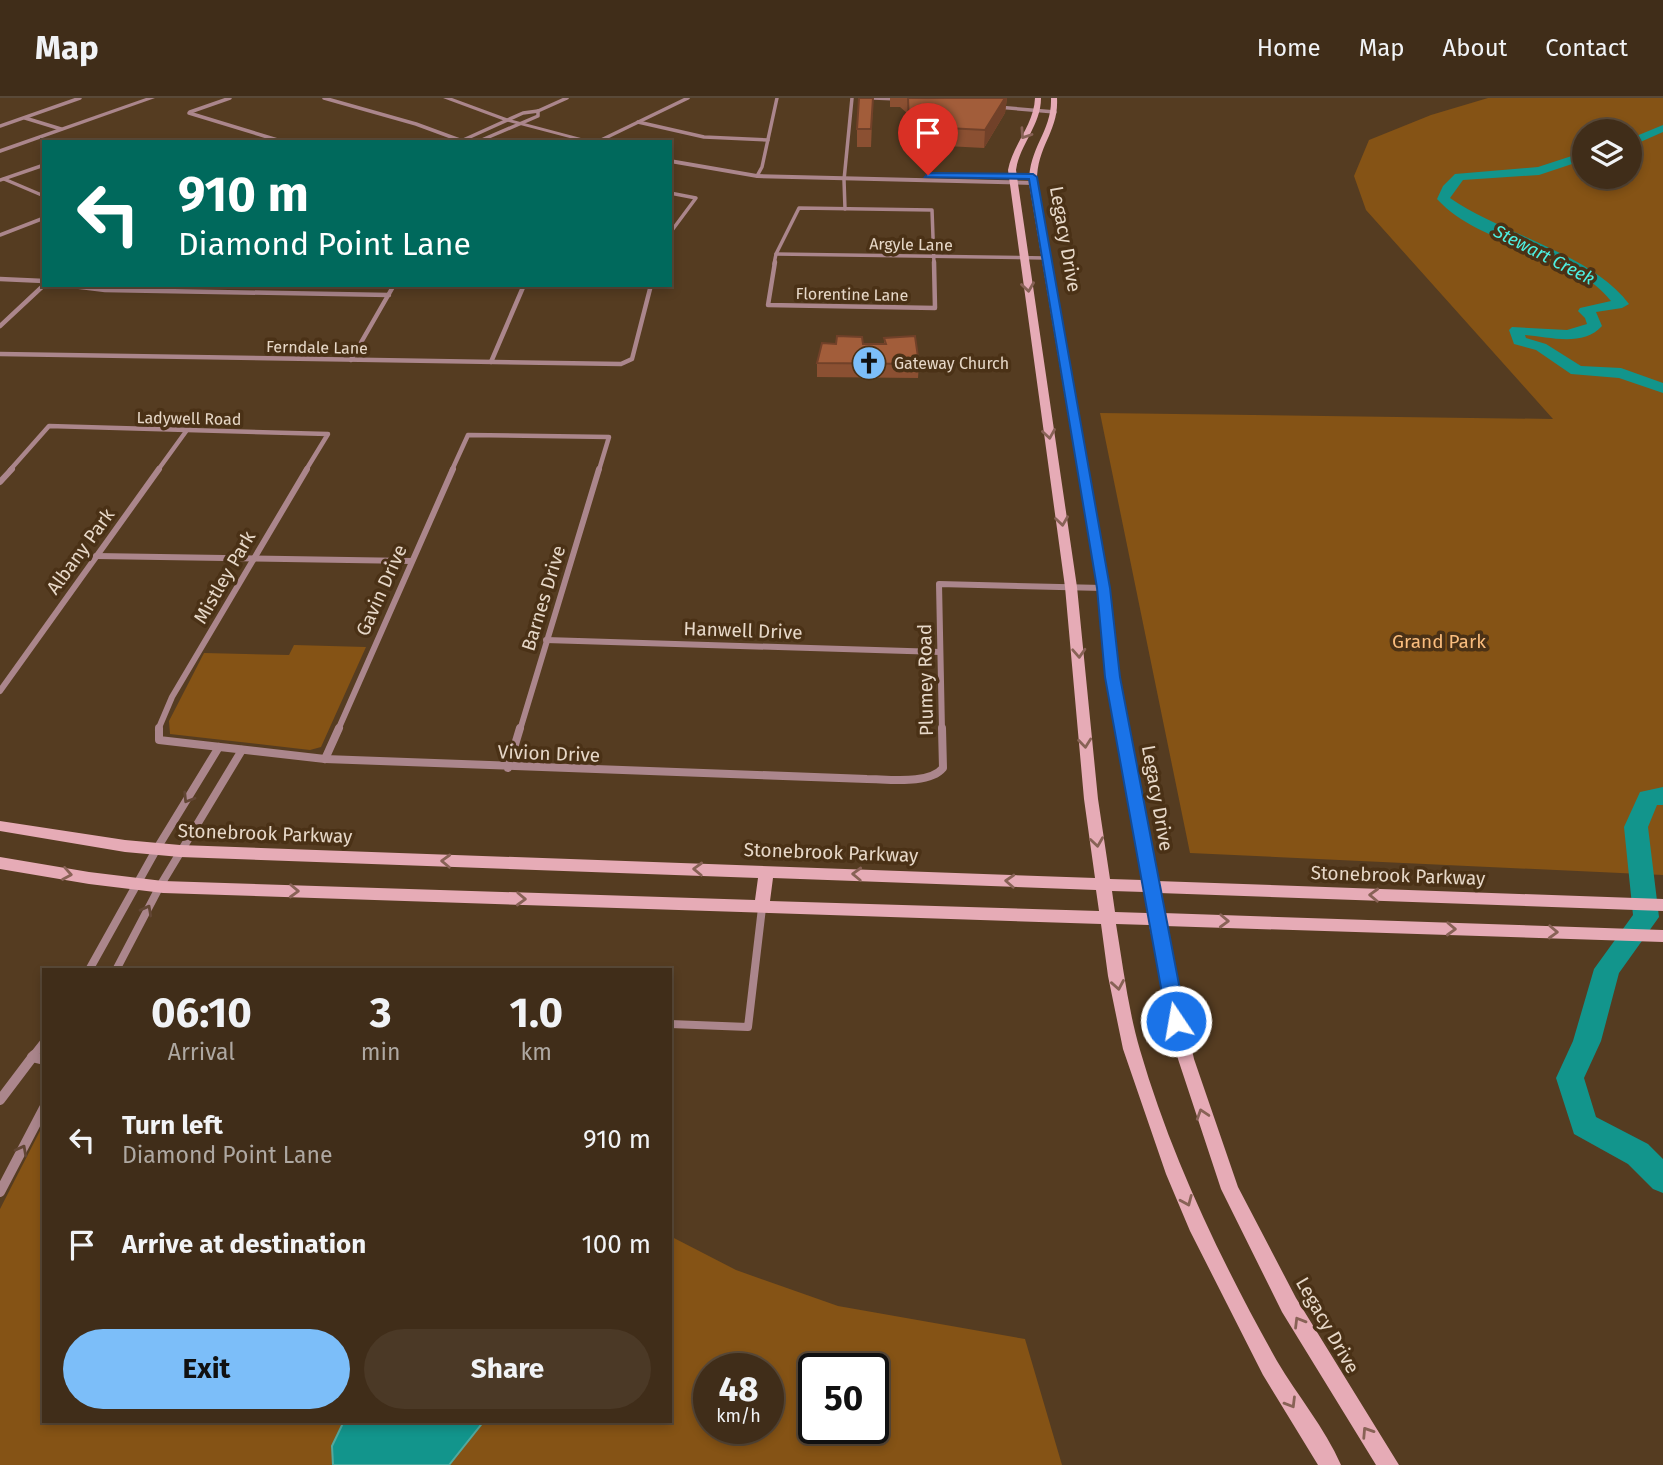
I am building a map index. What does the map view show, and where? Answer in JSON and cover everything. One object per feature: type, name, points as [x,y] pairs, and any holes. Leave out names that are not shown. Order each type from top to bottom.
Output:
[{"type":"main road","points":[[1038,98],[1037,111],[1016,148],[1012,163],[1013,179],[1079,645],[1088,768],[1103,886],[1131,1049],[1175,1174],[1230,1293],[1270,1368],[1330,1465]]},
{"type":"main road","points":[[1054,98],[1055,112]]},
{"type":"main road","name":"Legacy Drive","points":[[1055,112],[1034,154],[1033,180],[1103,588],[1113,677],[1156,919],[1185,1059],[1230,1189],[1289,1305],[1388,1464]]},
{"type":"main road","points":[[1045,407],[1071,408]]},
{"type":"main road","name":"Stonebrook Parkway","points":[[0,825],[156,850],[1663,905]]},
{"type":"main road","points":[[0,863],[160,886],[1663,936]]},
{"type":"main road","points":[[762,908],[766,871]]},
{"type":"street","points":[[0,126],[80,98]]},
{"type":"street","points":[[0,151],[152,98]]},
{"type":"street","points":[[230,98],[189,113],[277,140]]},
{"type":"street","points":[[324,98],[416,124],[457,140]]},
{"type":"street","points":[[446,98],[507,120],[587,140]]},
{"type":"street","points":[[466,140],[523,113],[538,111],[568,98]]},
{"type":"street","points":[[599,140],[688,98]]},
{"type":"street","points":[[757,176],[762,167],[777,98]]},
{"type":"street","points":[[845,209],[844,177],[852,98]]},
{"type":"street","points":[[873,98],[908,100]]},
{"type":"street","points":[[1003,108],[1006,101]]},
{"type":"street","points":[[994,107],[1055,112]]},
{"type":"street","points":[[482,140],[538,116],[538,111]]},
{"type":"street","points":[[24,118],[61,129]]},
{"type":"street","points":[[638,122],[693,135],[768,140]]},
{"type":"street","points":[[672,162],[776,177],[1033,180]]},
{"type":"street","points":[[2,180],[42,165]]},
{"type":"street","points":[[2,180],[42,195]]},
{"type":"street","points":[[672,193],[696,198],[672,230]]},
{"type":"street","points":[[776,254],[799,208],[932,210],[934,257]]},
{"type":"street","points":[[0,235],[42,219]]},
{"type":"street","name":"Argyle Lane","points":[[776,254],[1046,258]]},
{"type":"street","name":"Florentine Lane","points":[[776,254],[768,305],[935,307],[934,257]]},
{"type":"street","points":[[0,279],[42,283]]},
{"type":"street","points":[[0,326],[42,285]]},
{"type":"street","points":[[80,287],[105,290],[388,295]]},
{"type":"street","points":[[222,292],[226,287]]},
{"type":"street","points":[[351,360],[393,287]]},
{"type":"street","points":[[491,362],[523,287]]},
{"type":"street","name":"Ferndale Lane","points":[[0,354],[621,365],[632,359],[650,287]]},
{"type":"street","name":"Ladywell Road","points":[[0,482],[49,426],[328,433]]},
{"type":"street","name":"Albany Park","points":[[0,691],[187,430]]},
{"type":"street","name":"Mistley Park","points":[[159,740],[158,731],[172,697],[328,433]]},
{"type":"street","name":"Gavin Drive","points":[[325,759],[468,435],[609,438]]},
{"type":"street","name":"Barnes Drive","points":[[508,768],[609,438]]},
{"type":"street","points":[[96,556],[411,561]]},
{"type":"street","name":"Plumey Road","points":[[937,774],[943,768],[939,584],[1071,587]]},
{"type":"street","points":[[1071,587],[1103,588]]},
{"type":"street","name":"Hanwell Drive","points":[[546,640],[940,652]]},
{"type":"street","name":"Vivion Drive","points":[[159,740],[325,759],[508,768],[867,779],[920,778],[937,774]]},
{"type":"street","points":[[90,968],[136,884],[219,747]]},
{"type":"street","points":[[117,968],[180,851],[242,750]]},
{"type":"street","points":[[672,1024],[748,1027],[762,908]]},
{"type":"street","points":[[0,1100],[42,1044]]},
{"type":"street","points":[[32,1057],[42,1060]]},
{"type":"street","points":[[0,1192],[42,1112]]},
{"type":"green space","name":"Grand Park","points":[[1488,98],[1663,98],[1663,875],[1190,853],[1100,413],[1553,419],[1366,210],[1354,176],[1369,140],[1431,115]]},
{"type":"green space","points":[[294,645],[366,647],[321,747],[310,750],[170,734],[169,721],[204,653],[289,655]]},
{"type":"green space","points":[[42,1127],[42,1423],[672,1423],[672,1237],[736,1270],[838,1306],[1025,1339],[1062,1465],[0,1465],[0,1209]]},
{"type":"water","points":[[343,1423],[482,1423],[449,1465],[333,1465],[332,1446]]},
{"type":"building","points":[[859,98],[873,98],[871,129],[857,129]]},
{"type":"building","points":[[908,98],[1005,98],[985,130],[909,126]]},
{"type":"building","points":[[837,336],[862,337],[863,344],[886,344],[884,338],[915,336],[919,364],[817,363],[822,343],[836,344]]},
{"type":"waterway","name":"Stewart Creek","points":[[1642,138],[1663,128]]},
{"type":"waterway","name":"Stewart Creek","points":[[1572,160],[1539,171],[1459,177],[1447,189],[1443,199],[1482,223],[1582,271],[1612,292],[1622,304],[1600,306],[1585,311],[1592,316],[1595,326],[1586,331],[1567,335],[1517,330],[1519,341],[1541,347],[1577,371],[1621,373],[1663,388]]},
{"type":"waterway","name":"Stewart Creek","points":[[1663,796],[1648,798],[1636,827],[1646,917],[1607,969],[1587,1041],[1570,1078],[1584,1125],[1638,1154],[1663,1179]]},
{"type":"place","name":"Gateway Church","points":[[869,363]]},
{"type":"route","points":[[928,175],[1033,177],[1110,631],[1113,677],[1121,725],[1176,1021]]}]
